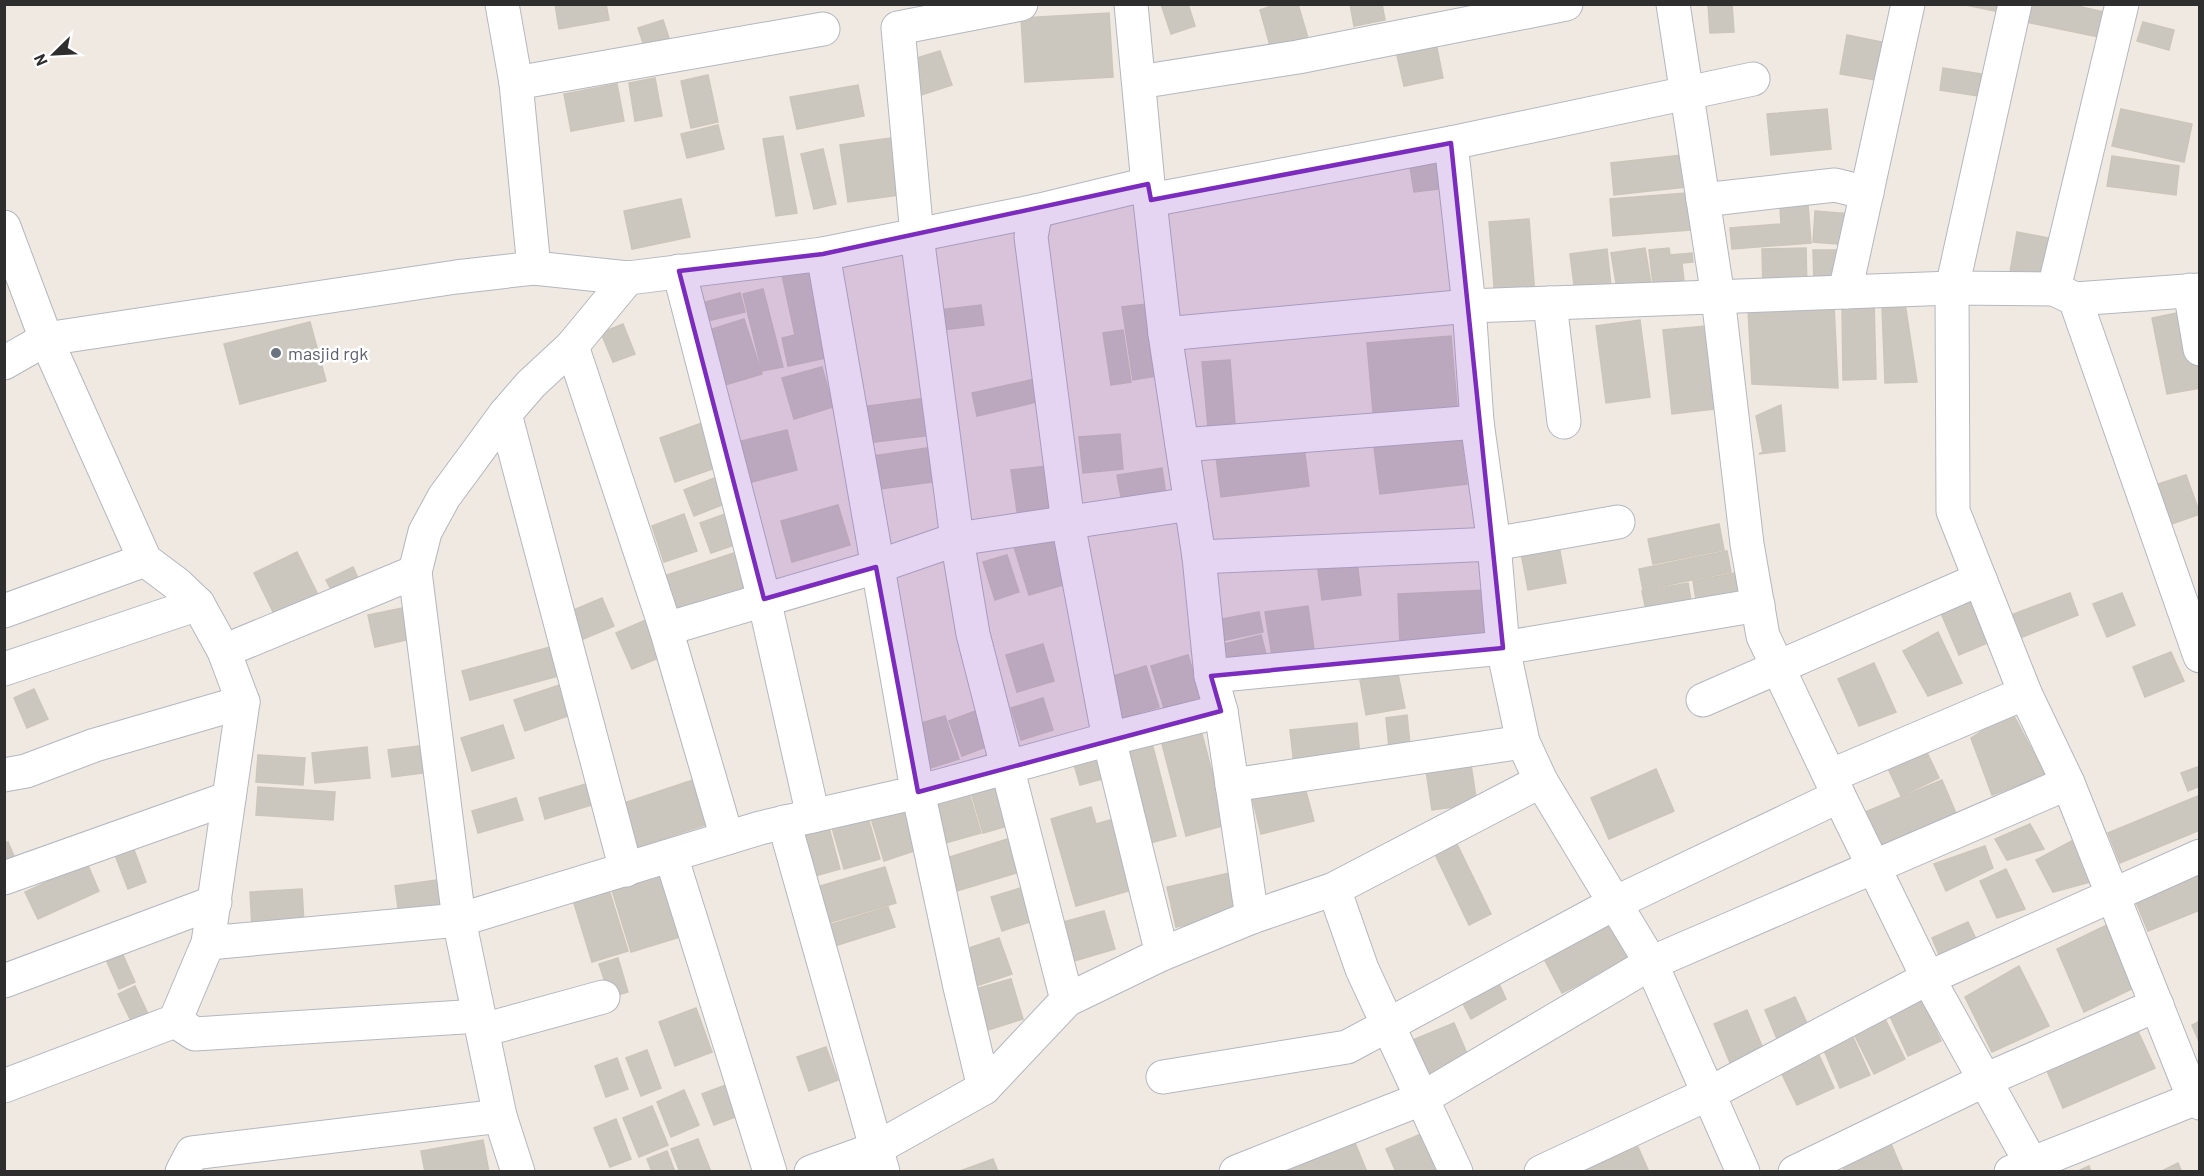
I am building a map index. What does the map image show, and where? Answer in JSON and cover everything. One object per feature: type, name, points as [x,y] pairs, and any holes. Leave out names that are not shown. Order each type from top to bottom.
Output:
[{"type":"street","points":[[502,4],[516,82],[534,268]]},
{"type":"street","points":[[1021,4],[898,28],[917,236],[957,539],[973,634],[1067,999]]},
{"type":"street","points":[[1131,4],[1165,334],[1199,557],[1211,676],[1221,711],[1252,917]]},
{"type":"street","points":[[1139,82],[1298,57],[1566,4]]},
{"type":"street","points":[[1673,4],[1718,297],[1747,544],[1763,636],[1928,978],[1985,1080],[2027,1168],[2197,1101],[2068,783],[2025,693],[1953,511],[1952,288],[2015,4]]},
{"type":"street","points":[[1845,292],[1908,4]]},
{"type":"street","points":[[2122,4],[2065,294],[2199,656]]},
{"type":"street","points":[[516,82],[823,29]]},
{"type":"street","points":[[4,363],[46,339],[456,277],[534,268],[628,278],[823,254],[1036,211],[1451,143],[1753,79]]},
{"type":"street","points":[[1451,143],[1469,306],[1477,422],[1494,544],[1503,648],[1523,742],[1541,781],[1651,963],[1743,1172]]},
{"type":"street","points":[[1703,200],[1835,185],[1867,193]]},
{"type":"street","points":[[1036,211],[1031,237],[1068,523],[1109,739],[1162,954]]},
{"type":"street","points":[[4,227],[13,275],[46,339],[145,560],[177,584],[198,604],[224,651],[243,702],[208,943],[176,1021],[4,1086]]},
{"type":"street","points":[[823,254],[876,567],[918,792],[984,1088]]},
{"type":"street","points":[[679,271],[764,599],[798,819],[879,1160]]},
{"type":"street","points":[[519,1172],[500,1116],[459,920],[415,572],[425,532],[444,497],[505,414],[531,384],[572,346],[628,278]]},
{"type":"street","points":[[1165,334],[1469,306],[1952,288],[2065,294],[2194,290],[2199,349]]},
{"type":"street","points":[[1550,303],[1564,422]]},
{"type":"street","points":[[572,346],[666,629],[727,838]]},
{"type":"street","points":[[505,414],[626,870]]},
{"type":"street","points":[[1182,445],[1477,422]]},
{"type":"street","points":[[666,629],[876,567],[957,539],[1191,504]]},
{"type":"street","points":[[1199,557],[1494,544],[1618,522]]},
{"type":"street","points":[[4,611],[145,560]]},
{"type":"street","points":[[224,651],[415,572]]},
{"type":"street","points":[[1704,700],[1980,579]]},
{"type":"street","points":[[4,669],[198,604]]},
{"type":"street","points":[[1211,676],[1503,648],[1758,605]]},
{"type":"street","points":[[1163,1077],[1347,1047],[1835,786],[2025,693]]},
{"type":"street","points":[[4,775],[26,771],[95,745],[243,702]]},
{"type":"street","points":[[208,943],[459,920],[727,838],[798,819],[918,792],[1109,739],[1221,711]]},
{"type":"street","points":[[1232,785],[1523,742]]},
{"type":"street","points":[[811,1172],[879,1160],[984,1088],[1067,999],[1162,954],[1252,917],[1334,889],[1541,781]]},
{"type":"street","points":[[1236,1172],[1421,1099],[1651,963],[2068,783]]},
{"type":"street","points":[[4,878],[229,798]]},
{"type":"street","points":[[671,856],[770,1172]]},
{"type":"street","points":[[1541,1172],[1708,1095],[1928,978],[2199,856]]},
{"type":"street","points":[[1334,889],[1362,969],[1456,1172]]},
{"type":"street","points":[[4,981],[215,902]]},
{"type":"street","points":[[176,1021],[195,1034],[481,1023],[603,997]]},
{"type":"street","points":[[1795,1172],[1985,1080],[2157,1005]]},
{"type":"street","points":[[182,1172],[192,1153],[500,1116]]},
{"type":"highlighted area","points":[[1451,143],[1503,648],[1211,676],[1221,711],[918,792],[876,567],[764,599],[679,271],[823,254],[1148,184],[1151,200]]},
{"type":"building","points":[[555,4],[606,4],[609,20],[559,29]]},
{"type":"building","points":[[1161,4],[1188,4],[1195,26],[1171,34]]},
{"type":"building","points":[[1277,4],[1298,4],[1308,38],[1271,49],[1260,10]]},
{"type":"building","points":[[1350,4],[1382,4],[1385,20],[1354,26]]},
{"type":"building","points":[[1708,4],[1732,4],[1734,32],[1710,33]]},
{"type":"building","points":[[1961,4],[2007,4],[2005,13]]},
{"type":"building","points":[[2030,4],[2068,4],[2109,13],[2104,38],[2026,22]]},
{"type":"building","points":[[1109,13],[1113,77],[1025,82],[1021,18]]},
{"type":"building","points":[[663,20],[669,38],[644,46],[638,28]]},
{"type":"building","points":[[2143,22],[2174,30],[2169,50],[2137,41]]},
{"type":"building","points":[[1847,35],[1882,42],[1875,80],[1840,74]]},
{"type":"building","points":[[1436,43],[1443,78],[1404,86],[1396,51]]},
{"type":"building","points":[[940,51],[952,85],[918,96],[907,61]]},
{"type":"building","points":[[1943,68],[1981,74],[1978,96],[1940,90]]},
{"type":"building","points":[[708,75],[718,122],[691,128],[681,81]]},
{"type":"building","points":[[655,78],[662,116],[635,121],[629,83]]},
{"type":"building","points":[[617,84],[624,121],[571,131],[564,94]]},
{"type":"building","points":[[858,85],[864,116],[797,129],[790,97]]},
{"type":"building","points":[[1827,109],[1831,149],[1771,155],[1767,114]]},
{"type":"building","points":[[2121,109],[2192,124],[2184,162],[2112,146]]},
{"type":"building","points":[[718,125],[724,149],[687,158],[681,134]]},
{"type":"building","points":[[783,136],[797,213],[776,216],[763,139]]},
{"type":"building","points":[[898,137],[907,194],[848,202],[840,145]]},
{"type":"building","points":[[1450,148],[1455,187],[1414,192],[1408,154]]},
{"type":"building","points":[[823,149],[836,204],[814,209],[801,154]]},
{"type":"building","points":[[1682,155],[1686,187],[1614,195],[1611,163]]},
{"type":"building","points":[[2112,156],[2179,166],[2176,195],[2107,186]]},
{"type":"building","points":[[1686,193],[1690,230],[1613,236],[1610,199]]},
{"type":"building","points":[[681,199],[690,237],[632,249],[624,211]]},
{"type":"building","points":[[1808,204],[1811,243],[1732,249],[1730,228],[1781,224],[1780,206]]},
{"type":"building","points":[[1815,211],[1851,214],[1849,245],[1813,242]]},
{"type":"building","points":[[1529,219],[1535,296],[1495,299],[1489,222]]},
{"type":"building","points":[[2017,232],[2059,240],[2051,285],[2009,278]]},
{"type":"building","points":[[1645,248],[1652,290],[1618,295],[1611,253]]},
{"type":"building","points":[[1669,248],[1670,255],[1692,253],[1693,262],[1682,263],[1685,290],[1654,293],[1649,250]]},
{"type":"building","points":[[1806,248],[1807,290],[1763,290],[1762,249]]},
{"type":"building","points":[[1607,249],[1612,295],[1576,300],[1570,254]]},
{"type":"building","points":[[1813,250],[1845,250],[1846,285],[1814,285]]},
{"type":"building","points":[[812,269],[831,357],[788,366],[782,338],[795,335],[782,275]]},
{"type":"building","points":[[763,289],[783,367],[762,371],[743,294]]},
{"type":"building","points":[[740,293],[745,312],[703,322],[698,304]]},
{"type":"building","points":[[1874,299],[1876,379],[1843,380],[1842,305]]},
{"type":"building","points":[[1905,303],[1917,382],[1885,383],[1882,307]]},
{"type":"building","points":[[1146,304],[1157,376],[1133,380],[1122,307]]},
{"type":"building","points":[[1834,304],[1838,388],[1752,384],[1748,310]]},
{"type":"building","points":[[981,305],[984,325],[942,330],[939,310]]},
{"type":"building","points":[[2187,311],[2200,373],[2200,388],[2167,394],[2152,318]]},
{"type":"building","points":[[744,319],[762,374],[718,387],[700,333]]},
{"type":"building","points":[[1640,320],[1650,397],[1606,403],[1596,326]]},
{"type":"building","points":[[310,322],[326,381],[240,404],[224,344]]},
{"type":"building","points":[[623,324],[635,354],[613,362],[601,333]]},
{"type":"building","points":[[1706,326],[1714,409],[1672,414],[1663,330]]},
{"type":"building","points":[[1123,330],[1131,382],[1111,385],[1103,333]]},
{"type":"building","points":[[1451,336],[1458,417],[1374,424],[1367,343]]},
{"type":"building","points":[[1230,360],[1236,437],[1209,439],[1202,362]]},
{"type":"building","points":[[822,367],[833,407],[794,419],[782,378]]},
{"type":"building","points":[[1035,379],[1041,401],[977,416],[972,393]]},
{"type":"building","points":[[926,398],[932,435],[859,444],[855,408]]},
{"type":"building","points":[[1781,405],[1785,451],[1759,454],[1763,452],[1756,416]]},
{"type":"building","points":[[702,423],[718,467],[675,482],[660,438]]},
{"type":"building","points":[[787,430],[797,470],[752,482],[741,441]]},
{"type":"building","points":[[1120,434],[1123,469],[1083,473],[1079,437]]},
{"type":"building","points":[[1461,437],[1467,484],[1380,494],[1374,447]]},
{"type":"building","points":[[1303,438],[1309,486],[1221,497],[1215,449]]},
{"type":"building","points":[[933,447],[939,481],[865,491],[860,458]]},
{"type":"building","points":[[1048,466],[1054,513],[1018,518],[1011,470]]},
{"type":"building","points":[[1162,468],[1167,502],[1123,508],[1117,475]]},
{"type":"building","points":[[2186,475],[2200,514],[2163,527],[2149,487]]},
{"type":"building","points":[[717,477],[727,503],[694,516],[684,490]]},
{"type":"building","points":[[838,505],[850,545],[792,562],[781,521]]},
{"type":"building","points":[[728,513],[740,543],[711,553],[700,523]]},
{"type":"building","points":[[684,514],[697,551],[664,562],[652,526]]},
{"type":"building","points":[[1719,524],[1724,550],[1653,564],[1648,539]]},
{"type":"building","points":[[1054,534],[1070,583],[1029,595],[1014,547]]},
{"type":"building","points":[[1558,541],[1566,583],[1528,590],[1520,548]]},
{"type":"building","points":[[740,551],[752,588],[671,615],[658,578]]},
{"type":"building","points":[[1356,551],[1361,595],[1322,600],[1316,556]]},
{"type":"building","points":[[1727,551],[1731,572],[1643,590],[1639,569]]},
{"type":"building","points":[[297,552],[322,603],[279,624],[254,573]]},
{"type":"building","points":[[1007,555],[1019,592],[995,600],[983,562]]},
{"type":"building","points":[[353,567],[362,587],[336,599],[326,580]]},
{"type":"building","points":[[1740,572],[1744,597],[1697,606],[1693,581]]},
{"type":"building","points":[[1688,583],[1692,606],[1647,615],[1642,591]]},
{"type":"building","points":[[1488,590],[1490,642],[1400,645],[1398,594]]},
{"type":"building","points":[[2070,593],[2078,615],[2020,638],[2011,615]]},
{"type":"building","points":[[2122,593],[2135,625],[2107,637],[2093,604]]},
{"type":"building","points":[[1973,597],[1992,641],[1959,655],[1940,611]]},
{"type":"building","points":[[602,598],[614,626],[581,640],[569,612]]},
{"type":"building","points":[[1308,606],[1314,650],[1272,656],[1265,612]]},
{"type":"building","points":[[408,607],[415,638],[375,647],[368,615]]},
{"type":"building","points":[[1259,612],[1263,632],[1221,641],[1217,620]]},
{"type":"building","points":[[648,619],[663,656],[632,669],[616,633]]},
{"type":"building","points":[[1938,632],[1962,683],[1928,696],[1903,651]]},
{"type":"building","points":[[1261,635],[1267,658],[1226,667],[1220,645]]},
{"type":"building","points":[[565,643],[573,672],[470,700],[462,671]]},
{"type":"building","points":[[1043,644],[1054,681],[1017,692],[1006,655]]},
{"type":"building","points":[[2171,652],[2184,681],[2145,697],[2133,667]]},
{"type":"building","points":[[1188,655],[1201,697],[1164,708],[1151,666]]},
{"type":"building","points":[[1874,663],[1896,712],[1859,726],[1838,679]]},
{"type":"building","points":[[1146,666],[1159,707],[1122,718],[1110,677]]},
{"type":"building","points":[[1398,674],[1405,708],[1366,715],[1360,680]]},
{"type":"building","points":[[566,683],[576,713],[525,731],[514,700]]},
{"type":"building","points":[[34,689],[48,719],[27,728],[14,698]]},
{"type":"building","points":[[1043,698],[1053,730],[1021,740],[1011,708]]},
{"type":"building","points":[[983,708],[996,743],[962,756],[949,721]]},
{"type":"building","points":[[2012,712],[2045,775],[1992,795],[1971,738]]},
{"type":"building","points":[[1407,715],[1411,755],[1390,758],[1386,718]]},
{"type":"building","points":[[945,716],[959,759],[921,771],[908,727]]},
{"type":"building","points":[[1357,723],[1360,758],[1294,765],[1290,730]]},
{"type":"building","points":[[503,725],[514,758],[472,771],[461,738]]},
{"type":"building","points":[[1202,734],[1226,825],[1186,836],[1162,744]]},
{"type":"building","points":[[1152,743],[1176,836],[1150,843],[1126,750]]},
{"type":"building","points":[[1923,744],[1939,778],[1901,796],[1885,762]]},
{"type":"building","points":[[426,745],[430,772],[392,777],[388,750]]},
{"type":"building","points":[[367,747],[370,778],[315,783],[312,753]]},
{"type":"building","points":[[1098,754],[1106,778],[1080,785],[1073,761]]},
{"type":"building","points":[[258,755],[305,758],[303,785],[256,782]]},
{"type":"building","points":[[1470,758],[1477,804],[1432,810],[1425,764]]},
{"type":"building","points":[[2200,766],[2200,786],[2188,791],[2181,773]]},
{"type":"building","points":[[1656,769],[1674,811],[1609,839],[1591,798]]},
{"type":"building","points":[[702,777],[717,821],[635,848],[621,804]]},
{"type":"building","points":[[1005,779],[1018,823],[983,833],[970,789]]},
{"type":"building","points":[[1303,780],[1314,821],[1261,834],[1251,793]]},
{"type":"building","points":[[1942,780],[1958,818],[1879,851],[1863,813]]},
{"type":"building","points":[[589,783],[595,804],[545,819],[539,798]]},
{"type":"building","points":[[258,787],[335,792],[333,820],[256,815]]},
{"type":"building","points":[[969,793],[981,833],[938,845],[925,806]]},
{"type":"building","points":[[2200,795],[2200,830],[2120,863],[2108,833]]},
{"type":"building","points":[[516,798],[523,820],[478,833],[472,811]]},
{"type":"building","points":[[906,803],[920,849],[884,861],[870,815]]},
{"type":"building","points":[[1091,807],[1096,824],[1121,817],[1142,887],[1076,906],[1051,819]]},
{"type":"building","points":[[867,814],[880,859],[844,869],[831,824]]},
{"type":"building","points":[[828,824],[840,869],[804,879],[792,834]]},
{"type":"building","points":[[2030,824],[2044,849],[2007,860],[1995,839]]},
{"type":"building","points":[[1014,837],[1023,871],[950,893],[940,860]]},
{"type":"building","points":[[2077,838],[2094,881],[2053,892],[2036,860]]},
{"type":"building","points":[[1455,840],[1491,914],[1469,925],[1433,850]]},
{"type":"building","points":[[8,842],[20,870],[4,877],[4,843]]},
{"type":"building","points":[[1985,846],[1993,868],[1946,891],[1934,864]]},
{"type":"building","points":[[133,847],[146,882],[128,889],[115,855]]},
{"type":"building","points":[[87,863],[99,891],[38,919],[25,892]]},
{"type":"building","points":[[885,867],[896,903],[821,925],[810,889]]},
{"type":"building","points":[[673,868],[693,933],[631,952],[611,887]]},
{"type":"building","points":[[2006,869],[2025,909],[1997,918],[1980,881]]},
{"type":"building","points":[[1230,873],[1239,913],[1176,927],[1167,887]]},
{"type":"building","points":[[2200,873],[2200,910],[2148,931],[2135,900]]},
{"type":"building","points":[[443,879],[448,908],[399,915],[395,886]]},
{"type":"building","points":[[1027,886],[1039,919],[1002,931],[991,897]]},
{"type":"building","points":[[302,889],[304,924],[252,927],[250,892]]},
{"type":"building","points":[[609,890],[628,951],[592,962],[573,900]]},
{"type":"building","points":[[888,907],[895,927],[825,949],[819,928]]},
{"type":"building","points":[[1104,911],[1115,949],[1074,961],[1063,922]]},
{"type":"building","points":[[1614,914],[1636,956],[1562,993],[1540,951]]},
{"type":"building","points":[[1968,922],[1977,941],[1940,957],[1932,938]]},
{"type":"building","points":[[2113,922],[2140,985],[2084,1012],[2057,949]]},
{"type":"building","points":[[999,938],[1012,974],[976,986],[963,950]]},
{"type":"building","points":[[123,955],[135,982],[119,989],[107,962]]},
{"type":"building","points":[[618,958],[628,992],[610,997],[599,964]]},
{"type":"building","points":[[2019,966],[2049,1026],[1992,1052],[1965,997]]},
{"type":"building","points":[[1494,973],[1506,999],[1471,1019],[1458,994]]},
{"type":"building","points":[[1011,979],[1023,1019],[988,1030],[975,989]]},
{"type":"building","points":[[135,986],[149,1016],[132,1023],[118,994]]},
{"type":"building","points":[[1795,997],[1811,1032],[1780,1046],[1765,1010]]},
{"type":"building","points":[[1921,999],[1941,1041],[1908,1056],[1889,1014]]},
{"type":"building","points":[[696,1008],[712,1052],[675,1066],[659,1022]]},
{"type":"building","points":[[1747,1010],[1764,1051],[1731,1065],[1714,1024]]},
{"type":"building","points":[[1885,1019],[1905,1059],[1874,1074],[1854,1034]]},
{"type":"building","points":[[2200,1021],[2200,1044],[2192,1025]]},
{"type":"building","points":[[1454,1023],[1468,1056],[1427,1080],[1405,1043]]},
{"type":"building","points":[[2135,1025],[2155,1068],[2063,1108],[2044,1064]]},
{"type":"building","points":[[1852,1035],[1870,1075],[1840,1088],[1823,1048]]},
{"type":"building","points":[[826,1047],[838,1080],[809,1091],[797,1057]]},
{"type":"building","points":[[647,1050],[661,1088],[641,1096],[626,1058]]},
{"type":"building","points":[[1818,1053],[1834,1088],[1797,1105],[1780,1070]]},
{"type":"building","points":[[617,1058],[628,1089],[606,1097],[595,1066]]},
{"type":"building","points":[[731,1083],[743,1114],[714,1125],[702,1094]]},
{"type":"building","points":[[684,1090],[699,1125],[671,1137],[657,1102]]},
{"type":"building","points":[[652,1106],[668,1145],[639,1157],[623,1118]]},
{"type":"building","points":[[616,1119],[631,1159],[610,1167],[594,1128]]},
{"type":"building","points":[[1428,1131],[1446,1172],[1396,1172],[1386,1149]]},
{"type":"building","points":[[1353,1138],[1367,1172],[1271,1172]]},
{"type":"building","points":[[698,1139],[711,1172],[680,1172],[671,1149]]},
{"type":"building","points":[[1889,1139],[1903,1172],[1845,1172],[1840,1160]]},
{"type":"building","points":[[483,1140],[489,1172],[425,1172],[421,1151]]},
{"type":"building","points":[[1638,1147],[1649,1172],[1582,1172],[1582,1171]]},
{"type":"building","points":[[667,1151],[675,1172],[652,1172],[647,1159]]},
{"type":"building","points":[[993,1159],[998,1172],[960,1172],[960,1171]]},
{"type":"building","points":[[2178,1163],[2182,1172],[2160,1172]]},
{"type":"building","points":[[2089,1166],[2091,1172],[2076,1172]]},
{"type":"place","name":"masjid rgk","points":[[276,353]]}]
